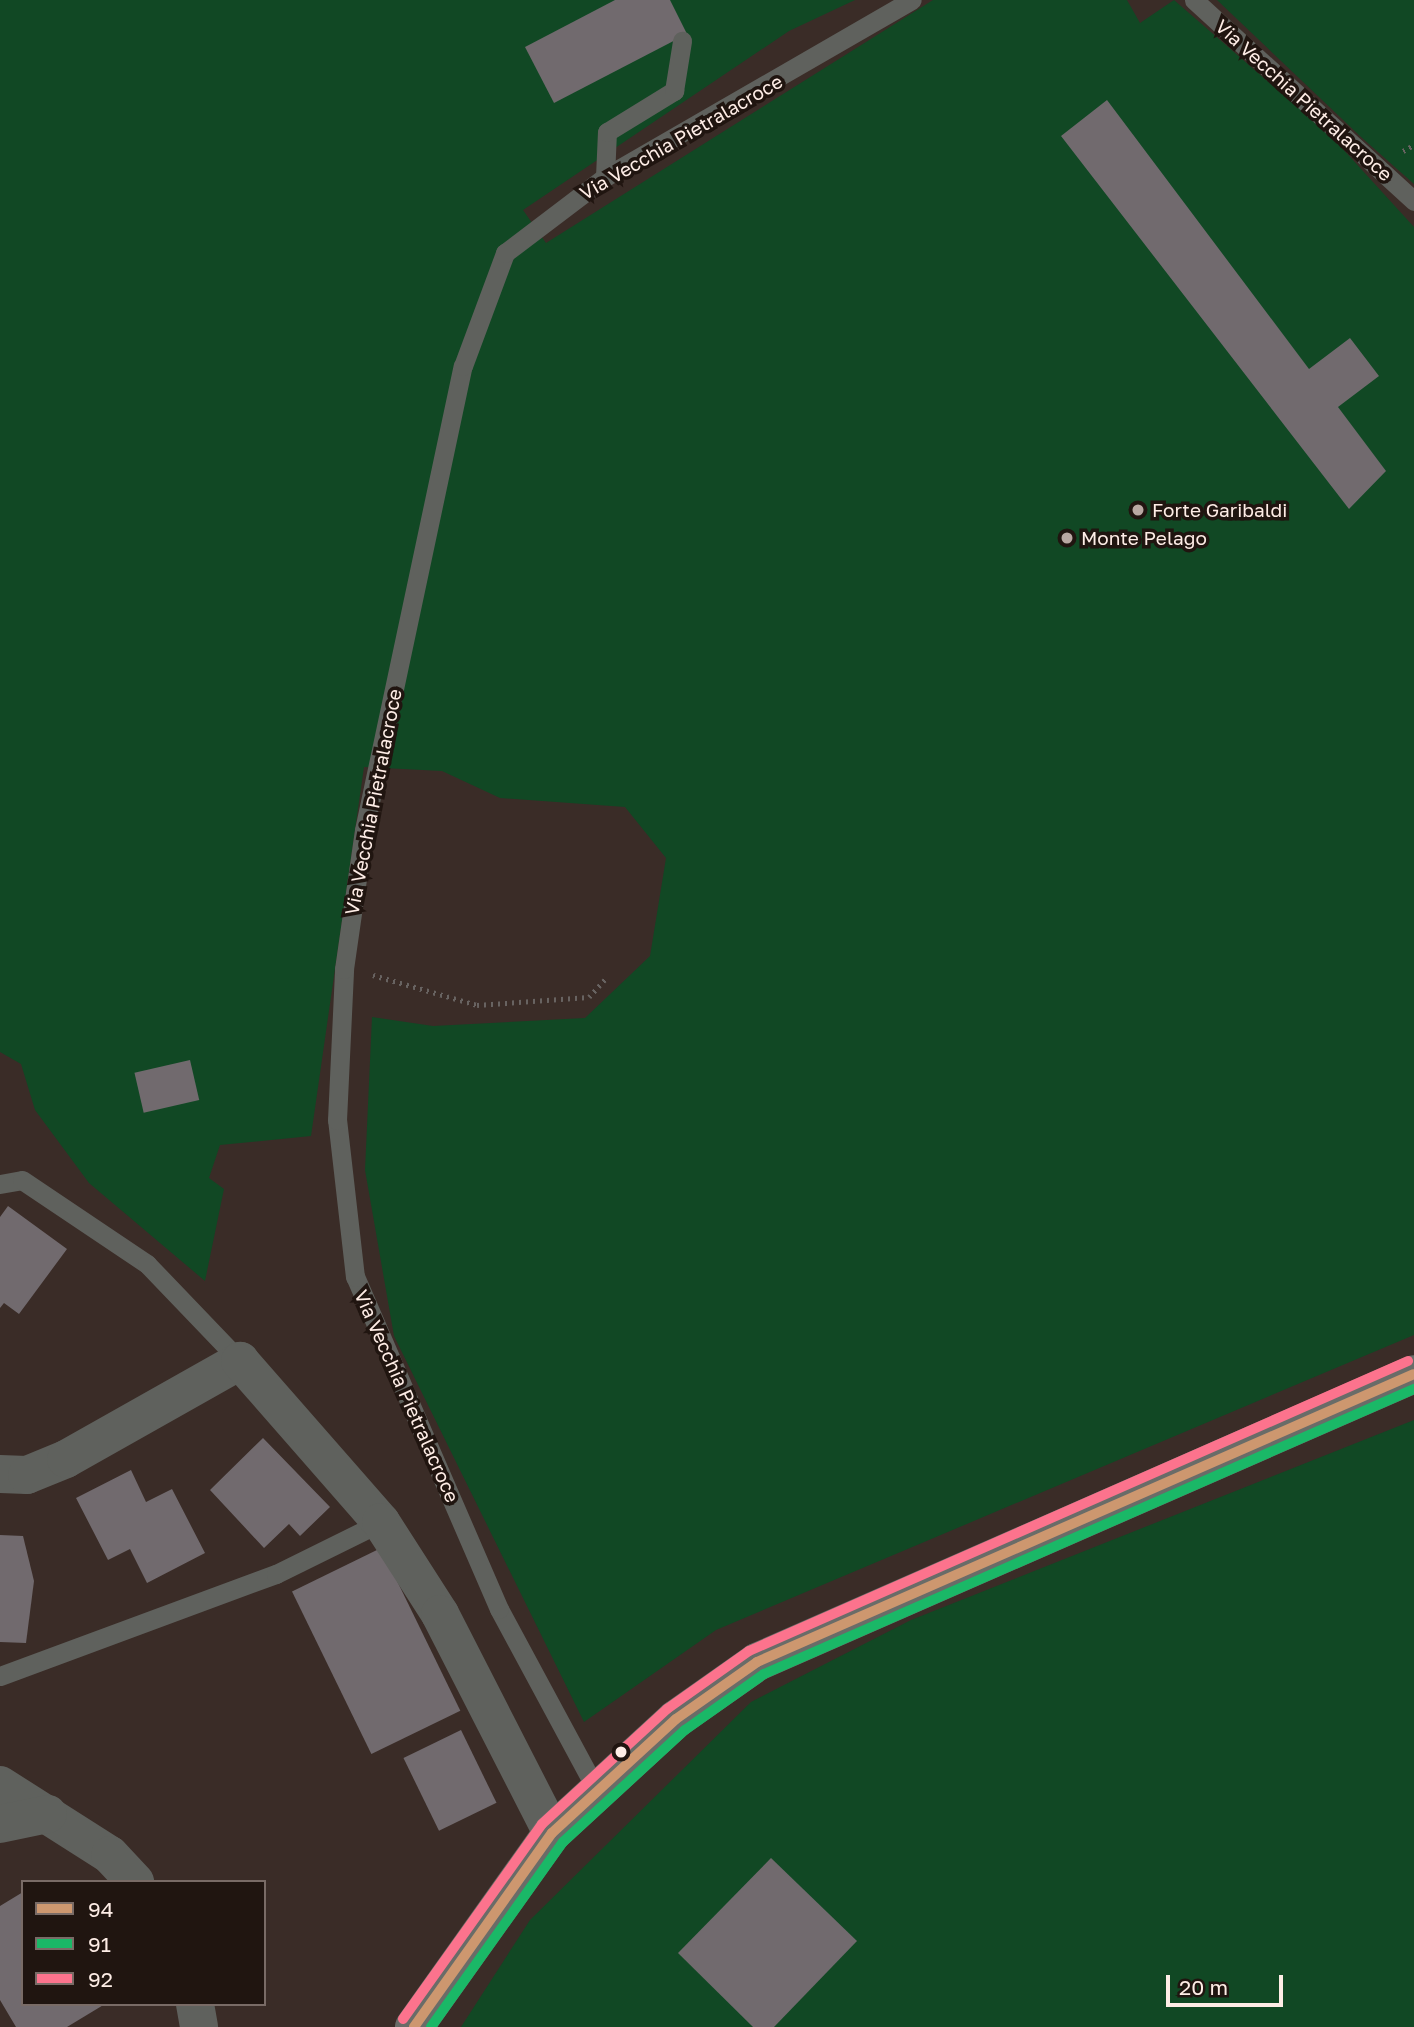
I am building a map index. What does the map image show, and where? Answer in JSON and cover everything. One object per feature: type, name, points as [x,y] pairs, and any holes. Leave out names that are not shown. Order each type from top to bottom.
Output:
[{"type":"main road","points":[[414,2027],[552,1833],[596,1789],[676,1719],[757,1662],[1414,1374]]},
{"type":"street","points":[[0,1474],[27,1475],[66,1459],[240,1361],[381,1522],[440,1614],[552,1833]]},
{"type":"street","points":[[0,1785],[110,1855],[133,1880]]},
{"type":"street","points":[[0,1824],[48,1814]]},
{"type":"street","points":[[195,2006],[198,2027]]},
{"type":"lane","name":"Via Vecchia Pietralacroce","points":[[596,1789],[499,1609],[355,1277],[337,1121],[344,969],[364,830],[463,366],[505,253],[605,177],[912,0]]},
{"type":"lane","name":"Via Vecchia Pietralacroce","points":[[1194,0],[1414,201]]},
{"type":"lane","points":[[605,177],[607,131],[674,91],[682,41]]},
{"type":"lane","points":[[0,1184],[22,1180],[147,1264],[240,1361]]},
{"type":"lane","points":[[0,1676],[276,1574],[381,1522]]},
{"type":"path","points":[[402,981],[422,993],[477,1006],[589,997],[605,979]]},
{"type":"green space","points":[[0,0],[855,0],[789,31],[523,210],[546,243],[933,0],[1127,0],[1140,23],[1174,0],[1331,136],[1414,227],[1414,1335],[716,1630],[584,1722],[394,1336],[365,1170],[372,1017],[433,1026],[585,1018],[650,956],[666,858],[625,807],[500,798],[442,771],[364,767],[311,1136],[220,1145],[209,1178],[224,1189],[205,1281],[89,1183],[35,1110],[21,1064],[0,1052]]},
{"type":"green space","points":[[1217,0],[1414,0],[1414,184],[1361,137]]},
{"type":"green space","points":[[1414,1420],[1414,2027],[461,2027],[530,1920],[751,1702],[911,1620]]},
{"type":"building","points":[[615,0],[670,0],[687,34],[554,103],[525,47]]},
{"type":"building","points":[[1107,100],[1309,369],[1350,338],[1379,376],[1338,407],[1386,471],[1349,509],[1061,136]]},
{"type":"building","points":[[190,1060],[199,1100],[144,1113],[134,1073]]},
{"type":"building","points":[[8,1206],[67,1249],[19,1314],[4,1303],[0,1308],[0,1217]]},
{"type":"building","points":[[263,1438],[330,1507],[300,1536],[289,1524],[264,1548],[210,1490]]},
{"type":"building","points":[[131,1470],[146,1502],[172,1489],[205,1553],[147,1583],[130,1549],[108,1560],[76,1498]]},
{"type":"building","points":[[0,1535],[23,1536],[34,1581],[26,1643],[0,1642]]},
{"type":"building","points":[[381,1548],[460,1711],[371,1754],[292,1591]]},
{"type":"building","points":[[461,1730],[497,1803],[439,1831],[403,1758]]},
{"type":"building","points":[[771,1858],[857,1941],[774,2027],[753,2027],[678,1953]]},
{"type":"building","points":[[21,1893],[21,2006],[102,2006],[67,2027],[16,2027],[0,2000],[0,1906]]},
{"type":"transit line","name":"92","points":[[403,2019],[542,1824],[667,1709],[749,1651],[1408,1361]]},
{"type":"transit line","name":"94","points":[[414,2027],[552,1833],[676,1719],[757,1662],[1414,1374]]},
{"type":"transit line","name":"91","points":[[431,2027],[563,1842],[685,1730],[764,1674],[1414,1389]]},
{"type":"place","name":"Forte Garibaldi","points":[[1138,510]]},
{"type":"place","name":"Monte Pelago","points":[[1067,538]]}]
